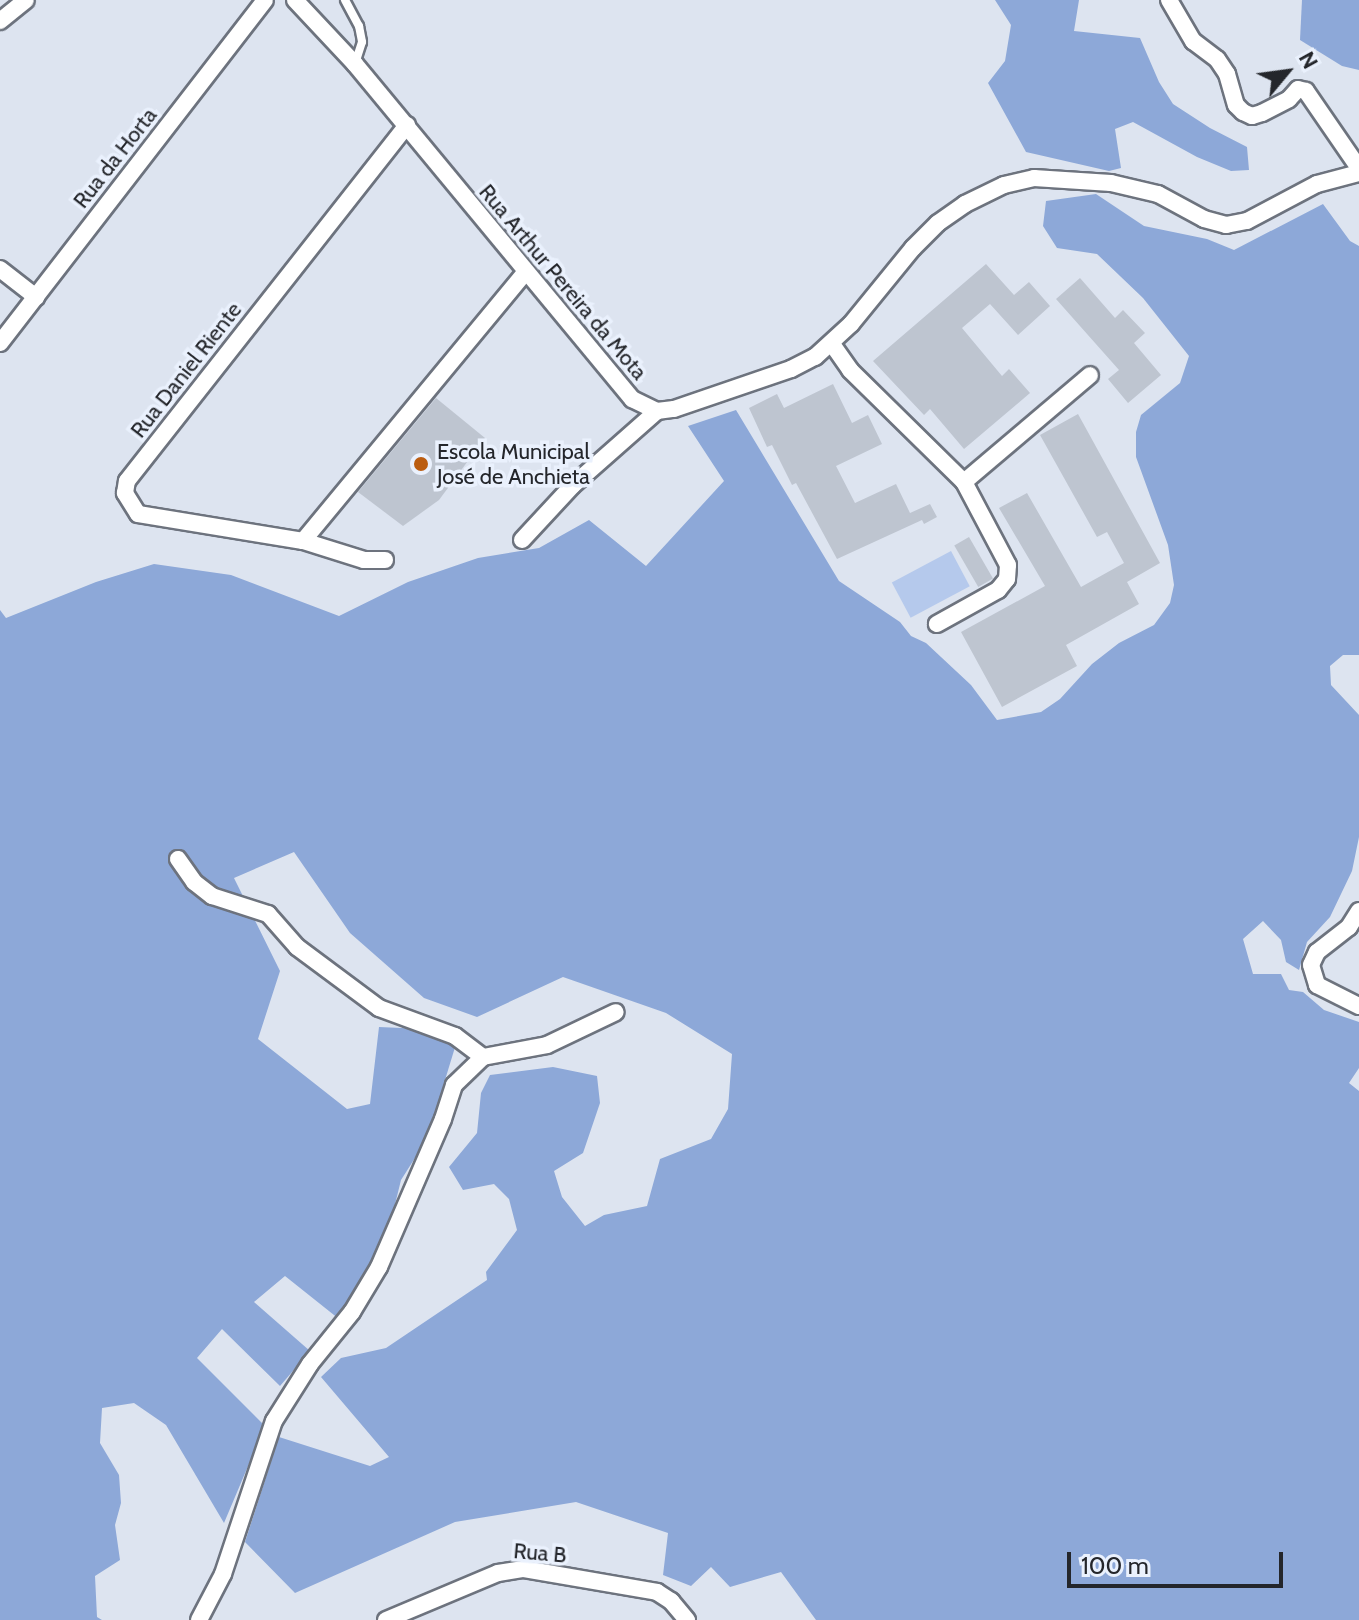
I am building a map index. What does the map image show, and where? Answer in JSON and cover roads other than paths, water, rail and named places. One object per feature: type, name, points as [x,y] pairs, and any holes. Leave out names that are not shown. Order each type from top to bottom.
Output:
[{"type":"street","points":[[0,21],[26,0]]},
{"type":"street","name":"Rua da Horta","points":[[0,343],[265,0]]},
{"type":"street","name":"Rua Arthur Pereira da Mota","points":[[295,0],[407,125],[525,273],[632,399],[657,411]]},
{"type":"street","points":[[522,540],[572,486],[657,411],[674,409],[791,369],[832,344],[938,223],[965,204],[1004,185],[1034,178],[1111,183],[1158,194],[1204,219],[1226,225],[1247,221],[1317,184],[1359,171],[1306,91],[1298,89],[1289,99],[1262,113],[1252,116],[1243,112],[1236,105],[1227,74],[1217,59],[1193,41],[1169,0]]},
{"type":"street","name":"Rua Daniel Riente","points":[[385,560],[364,560],[303,541],[138,514],[125,493],[127,481],[407,125]]},
{"type":"street","points":[[0,269],[36,297]]},
{"type":"street","points":[[303,541],[525,273]]},
{"type":"street","points":[[832,344],[850,370],[964,482],[1005,558],[1007,579],[998,590],[937,624]]},
{"type":"street","points":[[964,482],[1090,375]]},
{"type":"street","points":[[178,859],[194,882],[212,896],[268,914],[297,947],[379,1008],[455,1036],[483,1057]]},
{"type":"street","points":[[1359,911],[1349,927],[1317,952],[1311,965],[1317,985],[1359,1006]]},
{"type":"street","points":[[199,1620],[223,1574],[274,1421],[310,1364],[352,1312],[379,1267],[443,1119],[454,1085],[483,1057],[547,1045],[616,1012]]},
{"type":"street","name":"Rua B","points":[[386,1620],[498,1573],[524,1569],[657,1592],[671,1601],[687,1620]]},
{"type":"lane","points":[[345,0],[360,34],[360,54],[355,64]]},
{"type":"place","name":"Escola Municipal José de Anchieta","points":[[421,464]]}]
